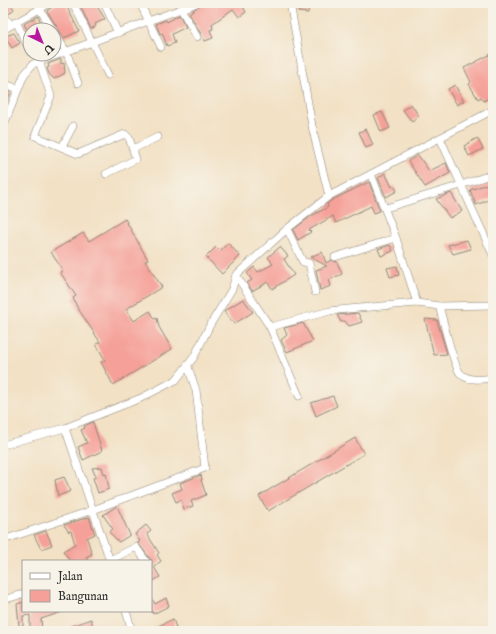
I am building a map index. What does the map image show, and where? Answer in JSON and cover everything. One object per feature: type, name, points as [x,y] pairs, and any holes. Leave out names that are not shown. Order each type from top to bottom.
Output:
[{"type":"street","points":[[3,30],[50,3]]},
{"type":"street","points":[[73,3],[108,75]]},
{"type":"street","points":[[104,3],[118,33]]},
{"type":"street","points":[[140,3],[150,21],[161,47]]},
{"type":"street","points":[[62,53],[197,3]]},
{"type":"street","points":[[290,3],[313,131],[328,196]]},
{"type":"street","points":[[40,8],[48,22]]},
{"type":"street","points":[[181,9],[197,37]]},
{"type":"street","points":[[3,17],[13,23],[22,39]]},
{"type":"street","points":[[62,45],[66,51],[78,83]]},
{"type":"street","points":[[3,127],[24,75],[37,62],[51,96],[35,136],[78,154],[125,134],[133,149],[136,159],[106,174]]},
{"type":"street","points":[[3,83],[18,89]]},
{"type":"street","points":[[3,445],[65,428],[166,386],[176,380],[188,367],[210,325],[232,289],[236,275],[287,229],[328,196],[493,110]]},
{"type":"street","points":[[62,147],[73,126]]},
{"type":"street","points":[[133,149],[158,137]]},
{"type":"street","points":[[440,138],[493,254]]},
{"type":"street","points":[[372,174],[386,208],[417,303]]},
{"type":"street","points":[[386,208],[493,174]]},
{"type":"street","points":[[287,229],[303,262],[309,264],[315,292]]},
{"type":"street","points":[[335,257],[396,238]]},
{"type":"street","points":[[236,275],[270,327],[299,396]]},
{"type":"street","points":[[270,327],[330,311],[417,303],[439,306],[493,305]]},
{"type":"street","points":[[439,306],[455,364],[460,374],[474,379],[493,378]]},
{"type":"street","points":[[3,540],[93,510],[205,468],[196,390],[188,367]]},
{"type":"street","points":[[65,428],[110,560]]},
{"type":"street","points":[[112,560],[136,547],[145,560]]},
{"type":"street","points":[[3,600],[22,594]]},
{"type":"street","points":[[126,612],[132,631]]},
{"type":"street","points":[[3,627],[8,631]]},
{"type":"building","points":[[3,3],[10,3],[14,9],[8,15],[3,12]]},
{"type":"building","points":[[57,3],[65,3],[79,31],[64,38],[62,35],[62,22],[54,22],[47,11]]},
{"type":"building","points":[[79,3],[95,3],[105,19],[95,24],[96,26],[91,29]]},
{"type":"building","points":[[203,3],[241,3],[246,12],[239,17],[233,9],[212,24],[213,29],[210,30],[213,38],[205,41],[189,13]]},
{"type":"building","points":[[300,3],[309,3],[308,13],[298,12]]},
{"type":"building","points":[[179,15],[186,27],[172,34],[175,43],[167,46],[162,33],[160,34],[156,24],[166,20],[167,22]]},
{"type":"building","points":[[38,16],[41,22],[28,22]]},
{"type":"building","points":[[14,33],[20,43],[12,48],[5,36]]},
{"type":"building","points":[[493,53],[493,95],[484,101],[481,97],[478,99],[469,84],[471,82],[464,68]]},
{"type":"building","points":[[53,62],[61,62],[61,64],[64,63],[65,73],[54,79],[49,74],[47,68],[49,67],[48,64]]},
{"type":"building","points":[[455,85],[464,101],[457,105],[448,89]]},
{"type":"building","points":[[3,88],[11,92],[3,111]]},
{"type":"building","points":[[411,104],[419,116],[412,122],[403,110]]},
{"type":"building","points":[[382,112],[390,128],[381,132],[374,115]]},
{"type":"building","points":[[366,129],[373,145],[366,148],[359,132]]},
{"type":"building","points":[[477,138],[483,149],[469,156],[464,146]]},
{"type":"building","points":[[418,155],[429,171],[446,163],[450,173],[425,187],[408,161]]},
{"type":"building","points":[[385,173],[392,187],[394,186],[397,191],[386,197],[378,178]]},
{"type":"building","points":[[369,182],[380,211],[374,213],[371,206],[336,223],[333,216],[309,230],[311,232],[298,240],[293,230],[311,216],[328,207],[327,204],[332,200]]},
{"type":"building","points":[[493,182],[493,198],[476,205],[470,190]]},
{"type":"building","points":[[451,193],[462,211],[450,218],[436,199]]},
{"type":"building","points":[[125,219],[148,260],[145,261],[162,287],[126,309],[134,321],[150,311],[155,319],[157,318],[159,327],[172,349],[113,385],[101,362],[105,360],[96,344],[100,342],[77,307],[73,298],[76,296],[60,272],[63,271],[51,252],[83,233],[89,241]]},
{"type":"building","points":[[467,240],[471,249],[453,254],[448,245]]},
{"type":"building","points":[[228,243],[240,256],[222,274],[206,257],[216,247],[220,251]]},
{"type":"building","points":[[390,245],[393,251],[381,256],[378,249]]},
{"type":"building","points":[[280,247],[288,256],[284,259],[294,275],[272,289],[268,282],[252,291],[247,283],[252,280],[247,273],[254,267],[258,272],[273,264],[268,257]]},
{"type":"building","points":[[322,252],[326,263],[331,260],[337,262],[342,274],[329,280],[331,286],[320,290],[316,270],[327,266],[310,257]]},
{"type":"building","points":[[397,266],[399,275],[390,277],[387,268]]},
{"type":"building","points":[[243,299],[253,312],[234,324],[224,311]]},
{"type":"building","points":[[358,313],[362,322],[349,326],[345,321],[341,322],[337,315]]},
{"type":"building","points":[[425,319],[437,320],[447,354],[434,355]]},
{"type":"building","points":[[303,323],[313,341],[287,352],[281,340],[287,335],[284,328]]},
{"type":"building","points":[[333,396],[337,406],[316,416],[311,403]]},
{"type":"building","points":[[93,422],[102,451],[83,460],[78,447],[87,443],[81,430],[85,428],[84,426]]},
{"type":"building","points":[[355,438],[364,454],[268,511],[259,496]]},
{"type":"building","points":[[102,467],[104,474],[106,473],[109,489],[98,493],[93,478],[96,477],[92,468]]},
{"type":"building","points":[[201,475],[201,480],[206,495],[191,501],[193,506],[184,509],[181,500],[176,502],[172,493],[182,489],[180,483]]},
{"type":"building","points":[[64,477],[71,491],[58,496],[55,480]]},
{"type":"building","points":[[117,506],[130,535],[119,542],[109,532],[113,529],[103,515]]},
{"type":"building","points":[[89,517],[95,534],[87,538],[92,554],[86,557],[88,560],[69,560],[63,551],[75,544],[71,531],[69,532],[64,525]]},
{"type":"building","points":[[146,525],[151,531],[147,534],[159,553],[157,555],[161,561],[154,567],[160,577],[152,581],[152,560],[138,543],[140,541],[135,534]]},
{"type":"building","points":[[46,531],[52,545],[41,549],[34,535]]},
{"type":"building","points":[[166,598],[169,606],[153,614],[152,599],[155,604]]},
{"type":"building","points":[[22,602],[22,612],[62,612],[41,619],[42,631],[30,631],[30,615],[23,616],[23,626],[19,626],[17,604]]},
{"type":"building","points":[[91,619],[94,631],[60,631],[60,630]]},
{"type":"building","points":[[173,619],[177,631],[148,631]]}]
